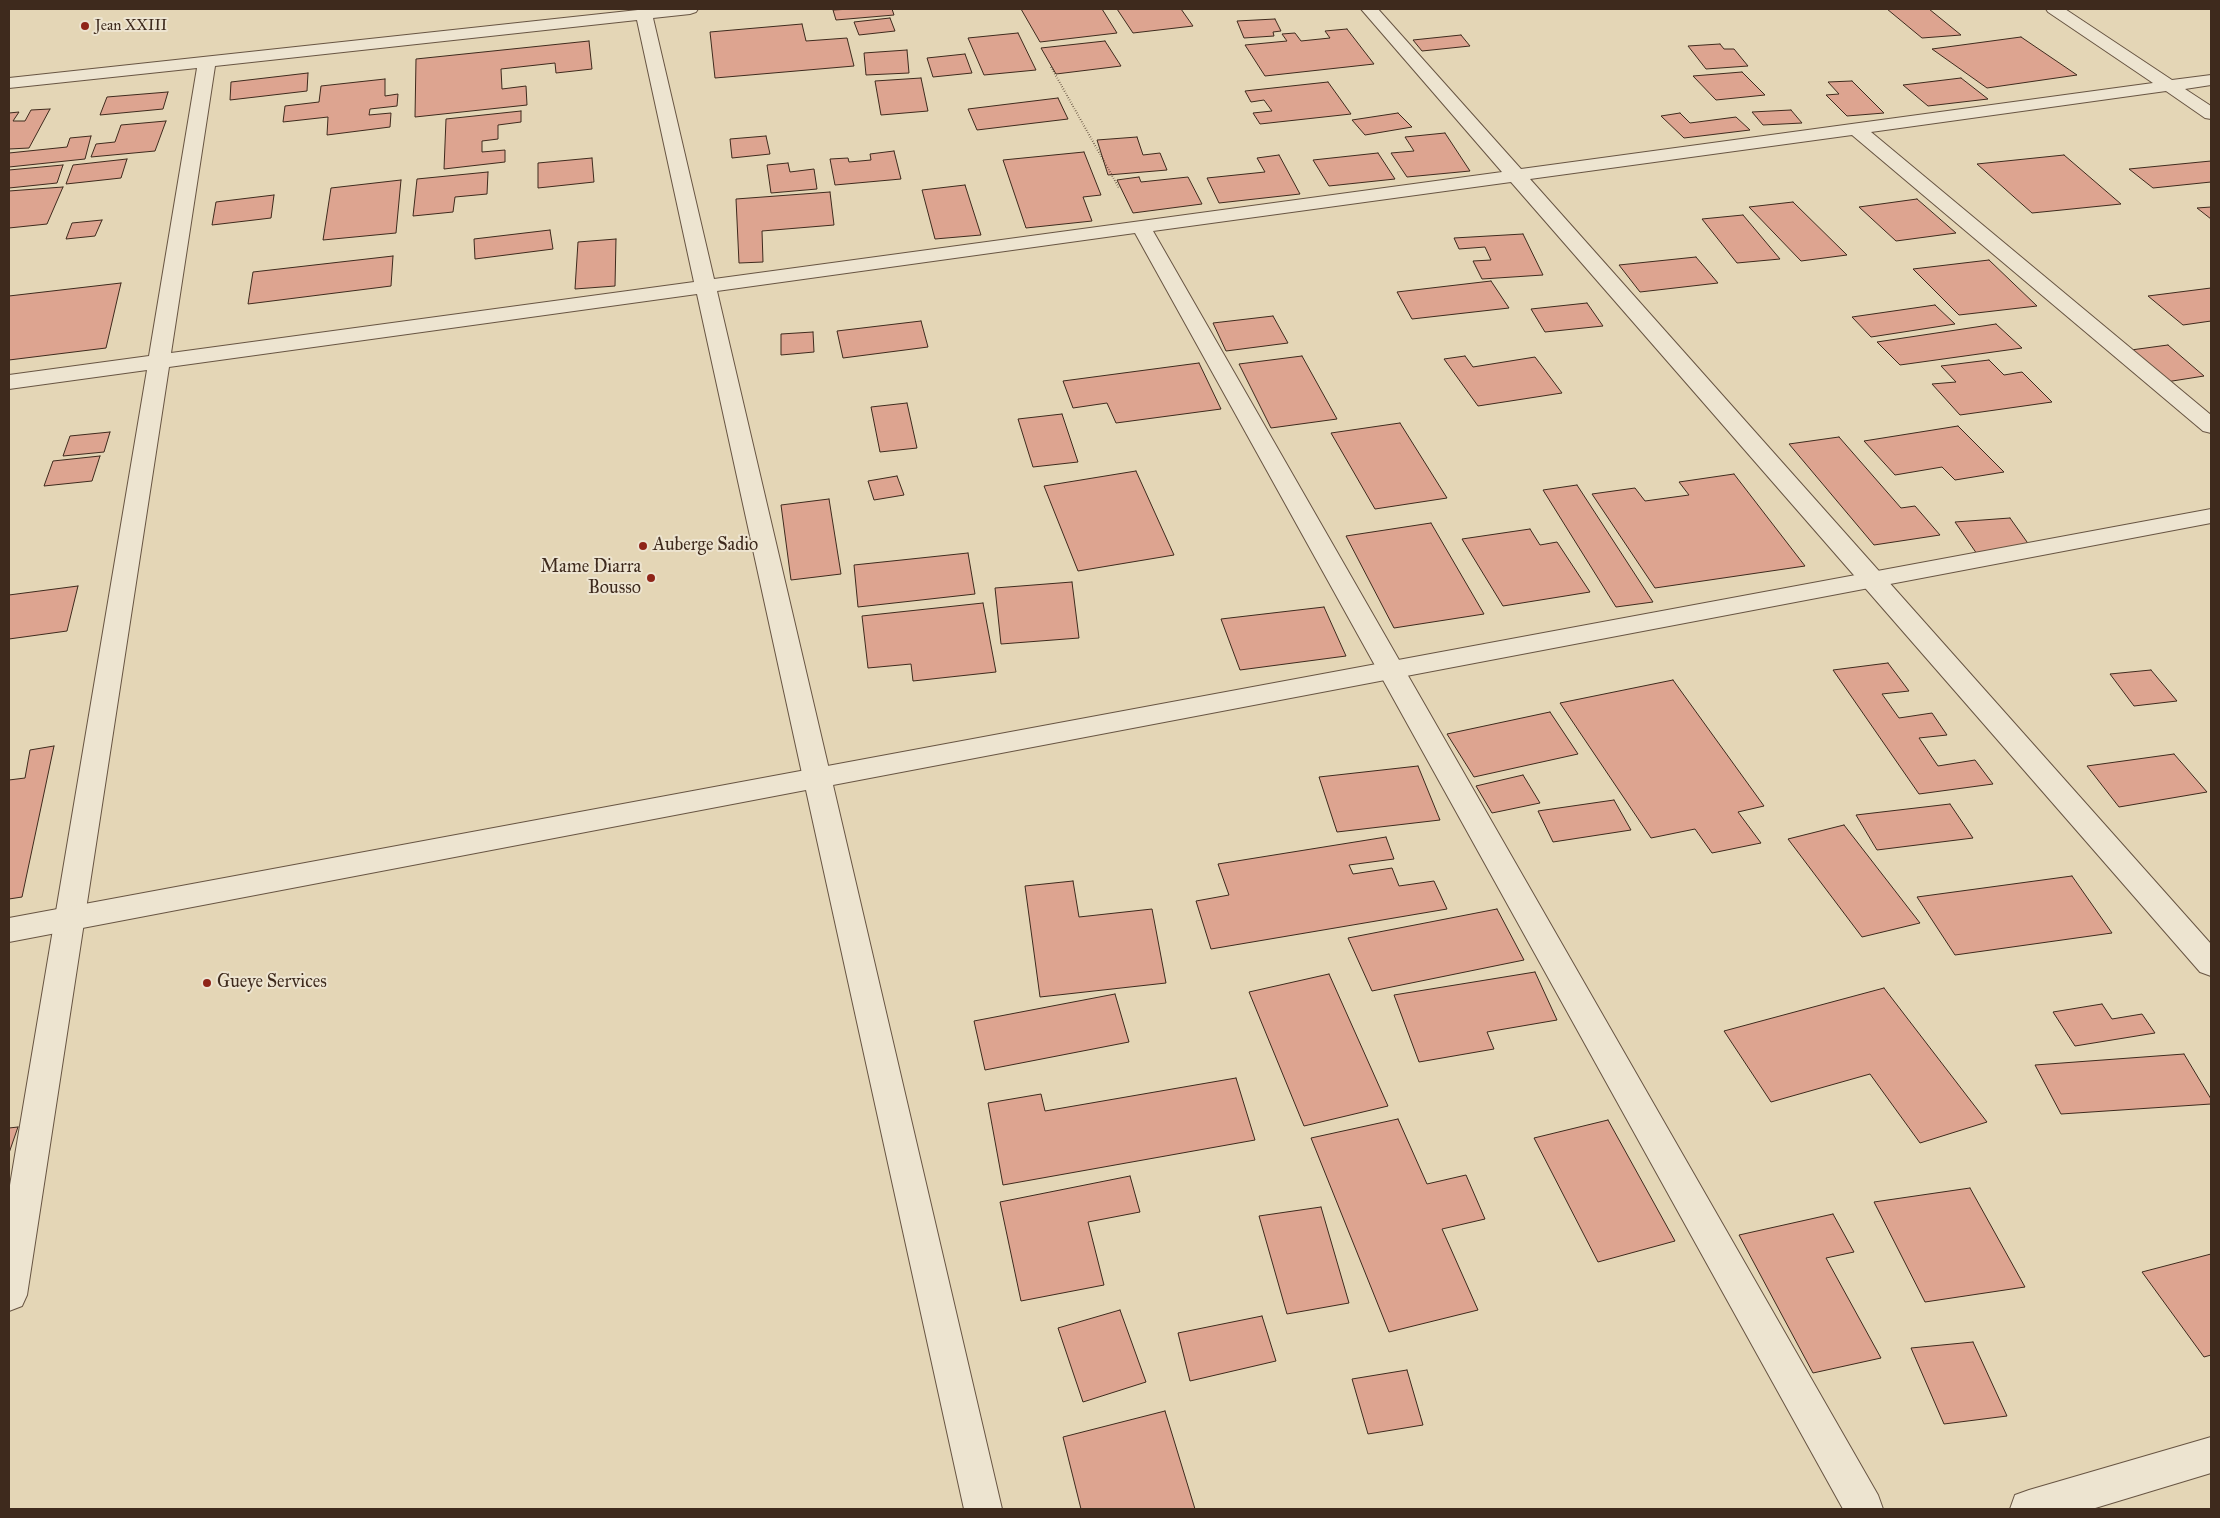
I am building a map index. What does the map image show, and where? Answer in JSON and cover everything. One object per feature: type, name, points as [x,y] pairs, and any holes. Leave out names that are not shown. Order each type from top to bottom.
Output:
[{"type":"street","points":[[9,83],[690,9]]},
{"type":"street","points":[[1369,9],[2211,964]]},
{"type":"street","points":[[2054,9],[2211,114]]},
{"type":"street","points":[[644,14],[983,1509]]},
{"type":"street","points":[[9,1295],[207,62]]},
{"type":"street","points":[[9,382],[2211,80]]},
{"type":"street","points":[[1856,129],[2211,426]]},
{"type":"street","points":[[1141,227],[1864,1509]]},
{"type":"street","points":[[9,930],[2211,516]]},
{"type":"street","points":[[2029,1509],[2211,1455]]},
{"type":"path","points":[[1051,67],[1141,227]]},
{"type":"building","points":[[892,9],[894,15],[836,20],[833,10]]},
{"type":"building","points":[[1021,9],[1102,9],[1117,33],[1040,42]]},
{"type":"building","points":[[1117,9],[1181,9],[1193,26],[1133,33]]},
{"type":"building","points":[[1887,9],[1929,9],[1961,35],[1922,38]]},
{"type":"building","points":[[890,18],[895,31],[859,35],[854,22]]},
{"type":"building","points":[[1275,19],[1281,31],[1273,32],[1274,36],[1244,38],[1237,21]]},
{"type":"building","points":[[802,24],[806,41],[847,38],[854,66],[715,78],[710,32]]},
{"type":"building","points":[[1347,29],[1374,64],[1265,76],[1245,45],[1287,41],[1282,34],[1295,33],[1301,41],[1330,38],[1325,31]]},
{"type":"building","points":[[1018,33],[1036,70],[984,75],[968,38]]},
{"type":"building","points":[[1461,35],[1470,46],[1422,51],[1413,40]]},
{"type":"building","points":[[2021,37],[2077,75],[1987,88],[1932,49]]},
{"type":"building","points":[[589,41],[592,69],[556,73],[555,63],[501,69],[502,89],[526,86],[527,105],[415,117],[416,59]]},
{"type":"building","points":[[1105,41],[1121,66],[1056,74],[1041,48]]},
{"type":"building","points":[[1720,44],[1724,49],[1734,49],[1748,66],[1706,69],[1688,46]]},
{"type":"building","points":[[907,50],[909,73],[866,75],[864,53]]},
{"type":"building","points":[[965,54],[972,73],[933,77],[927,58]]},
{"type":"building","points":[[1742,72],[1765,95],[1716,100],[1693,76]]},
{"type":"building","points":[[308,73],[307,91],[230,100],[231,82]]},
{"type":"building","points":[[921,78],[928,111],[881,115],[875,81]]},
{"type":"building","points":[[1961,78],[1988,99],[1928,106],[1903,85]]},
{"type":"building","points":[[385,79],[385,96],[398,94],[397,106],[370,109],[369,115],[391,113],[390,127],[327,135],[328,117],[283,122],[285,106],[319,102],[321,86]]},
{"type":"building","points":[[1852,81],[1884,113],[1847,116],[1826,95],[1839,94],[1828,82]]},
{"type":"building","points":[[1328,82],[1351,114],[1260,124],[1253,113],[1272,111],[1264,100],[1251,102],[1245,91]]},
{"type":"building","points":[[168,92],[163,109],[100,115],[107,97]]},
{"type":"building","points":[[1058,98],[1068,119],[977,130],[968,109]]},
{"type":"building","points":[[50,109],[29,148],[9,149],[9,113],[19,112],[13,121],[25,121],[31,110]]},
{"type":"building","points":[[1791,110],[1802,123],[1763,125],[1752,112]]},
{"type":"building","points":[[521,111],[521,122],[498,125],[498,139],[482,141],[482,152],[505,150],[505,162],[444,169],[446,119]]},
{"type":"building","points":[[1398,113],[1412,127],[1365,135],[1352,120]]},
{"type":"building","points":[[1680,113],[1690,123],[1736,117],[1750,130],[1684,138],[1661,116]]},
{"type":"building","points":[[166,121],[155,151],[91,157],[96,144],[115,142],[121,125]]},
{"type":"building","points":[[1445,133],[1470,171],[1407,177],[1391,153],[1414,151],[1405,137]]},
{"type":"building","points":[[91,136],[85,159],[9,167],[9,153],[67,147],[70,138]]},
{"type":"building","points":[[766,136],[770,154],[732,158],[730,139]]},
{"type":"building","points":[[1137,137],[1143,155],[1160,153],[1167,170],[1108,175],[1097,140]]},
{"type":"building","points":[[894,151],[901,179],[835,185],[830,159],[848,158],[849,162],[871,160],[870,154]]},
{"type":"building","points":[[1084,152],[1101,195],[1083,197],[1092,221],[1026,228],[1003,160]]},
{"type":"building","points":[[1378,153],[1395,179],[1329,186],[1313,160]]},
{"type":"building","points":[[1279,155],[1300,194],[1219,203],[1207,178],[1265,172],[1257,158]]},
{"type":"building","points":[[2064,155],[2121,204],[2032,213],[1977,164]]},
{"type":"building","points":[[592,158],[594,182],[538,188],[538,163]]},
{"type":"building","points":[[127,159],[121,178],[66,184],[73,165]]},
{"type":"building","points":[[2211,161],[2211,182],[2153,188],[2129,169]]},
{"type":"building","points":[[788,163],[790,172],[814,169],[817,189],[771,193],[767,165]]},
{"type":"building","points":[[63,165],[57,183],[9,188],[9,170]]},
{"type":"building","points":[[488,172],[487,194],[455,197],[453,212],[413,216],[417,179]]},
{"type":"building","points":[[1139,177],[1141,182],[1188,177],[1202,204],[1133,213],[1117,180]]},
{"type":"building","points":[[401,180],[396,233],[323,240],[331,188]]},
{"type":"building","points":[[965,185],[981,235],[935,239],[922,190]]},
{"type":"building","points":[[63,187],[47,224],[9,228],[9,191]]},
{"type":"building","points":[[830,192],[834,225],[762,231],[763,262],[739,263],[736,199]]},
{"type":"building","points":[[274,195],[271,218],[212,225],[216,202]]},
{"type":"building","points":[[1917,199],[1956,233],[1896,241],[1859,207]]},
{"type":"building","points":[[1793,202],[1847,255],[1801,261],[1749,207]]},
{"type":"building","points":[[2211,207],[2211,219],[2197,208]]},
{"type":"building","points":[[1743,215],[1780,259],[1737,263],[1702,219]]},
{"type":"building","points":[[102,220],[95,236],[66,239],[72,223]]},
{"type":"building","points":[[550,230],[553,249],[475,259],[474,239]]},
{"type":"building","points":[[1523,234],[1543,275],[1482,279],[1473,261],[1491,260],[1485,247],[1459,249],[1454,238]]},
{"type":"building","points":[[616,239],[615,286],[575,289],[578,242]]},
{"type":"building","points":[[393,256],[391,286],[248,304],[253,272]]},
{"type":"building","points":[[1696,257],[1718,283],[1640,292],[1619,265]]},
{"type":"building","points":[[1989,260],[2037,306],[1959,315],[1913,269]]},
{"type":"building","points":[[1491,281],[1509,308],[1412,319],[1397,292]]},
{"type":"building","points":[[121,283],[106,348],[9,360],[9,296]]},
{"type":"building","points":[[2211,288],[2211,321],[2183,325],[2148,296]]},
{"type":"building","points":[[1587,303],[1603,326],[1545,332],[1531,309]]},
{"type":"building","points":[[1935,305],[1955,324],[1871,337],[1852,317]]},
{"type":"building","points":[[1273,316],[1288,343],[1226,351],[1213,323]]},
{"type":"building","points":[[921,321],[928,347],[843,358],[837,331]]},
{"type":"building","points":[[1996,324],[2022,348],[1900,365],[1877,342]]},
{"type":"building","points":[[813,332],[814,352],[781,355],[781,334]]},
{"type":"building","points":[[2168,345],[2204,376],[2166,382],[2131,350]]},
{"type":"building","points":[[1302,356],[1337,419],[1271,428],[1239,364]]},
{"type":"building","points":[[1465,356],[1473,367],[1535,357],[1562,393],[1478,406],[1444,359]]},
{"type":"building","points":[[1989,360],[2004,375],[2022,372],[2052,402],[1960,415],[1932,384],[1956,382],[1941,366]]},
{"type":"building","points":[[1199,363],[1221,409],[1116,423],[1107,403],[1073,408],[1063,381]]},
{"type":"building","points":[[907,403],[917,448],[880,452],[871,407]]},
{"type":"building","points":[[1062,414],[1078,462],[1033,467],[1018,419]]},
{"type":"building","points":[[1400,423],[1447,498],[1375,509],[1331,433]]},
{"type":"building","points":[[1958,426],[2004,472],[1955,480],[1942,467],[1895,475],[1864,441]]},
{"type":"building","points":[[110,432],[104,452],[63,456],[70,436]]},
{"type":"building","points":[[1839,437],[1901,508],[1915,506],[1940,535],[1874,545],[1789,444]]},
{"type":"building","points":[[100,456],[92,481],[44,486],[53,461]]},
{"type":"building","points":[[1136,471],[1174,555],[1078,571],[1044,486]]},
{"type":"building","points":[[1734,474],[1805,566],[1655,588],[1592,494],[1635,488],[1645,501],[1689,495],[1679,482]]},
{"type":"building","points":[[897,476],[904,495],[874,500],[868,481]]},
{"type":"building","points":[[1577,485],[1653,602],[1616,607],[1543,490]]},
{"type":"building","points":[[829,499],[841,574],[791,580],[781,505]]},
{"type":"building","points":[[2010,518],[2032,549],[1977,554],[1955,522]]},
{"type":"building","points":[[1431,523],[1484,614],[1394,628],[1346,536]]},
{"type":"building","points":[[1530,529],[1540,545],[1557,542],[1590,592],[1503,606],[1462,539]]},
{"type":"building","points":[[968,553],[975,594],[858,607],[854,565]]},
{"type":"building","points":[[1072,582],[1079,638],[1001,644],[995,588]]},
{"type":"building","points":[[78,586],[67,631],[9,639],[9,595]]},
{"type":"building","points":[[983,603],[996,672],[913,681],[911,664],[868,668],[862,616]]},
{"type":"building","points":[[1324,607],[1346,656],[1240,670],[1221,619]]},
{"type":"building","points":[[1888,663],[1909,691],[1882,694],[1899,718],[1932,713],[1947,735],[1919,738],[1938,766],[1975,760],[1993,784],[1919,794],[1833,670]]},
{"type":"building","points":[[2151,670],[2177,701],[2134,706],[2110,674]]},
{"type":"building","points":[[1673,680],[1764,806],[1738,812],[1761,843],[1712,853],[1695,829],[1651,838],[1560,703]]},
{"type":"building","points":[[1550,712],[1578,754],[1474,777],[1447,734]]},
{"type":"building","points":[[54,746],[22,897],[9,899],[9,780],[25,778],[30,750]]},
{"type":"building","points":[[2174,754],[2207,792],[2119,807],[2087,766]]},
{"type":"building","points":[[1418,766],[1440,820],[1337,832],[1319,777]]},
{"type":"building","points":[[1523,775],[1540,803],[1492,813],[1476,786]]},
{"type":"building","points":[[1614,800],[1631,830],[1553,842],[1538,811]]},
{"type":"building","points":[[1950,804],[1973,838],[1877,850],[1856,815]]},
{"type":"building","points":[[1844,825],[1920,923],[1862,937],[1788,839]]},
{"type":"building","points":[[1386,837],[1394,859],[1349,865],[1353,874],[1392,868],[1399,886],[1434,881],[1447,909],[1211,949],[1196,901],[1229,895],[1218,864]]},
{"type":"building","points":[[2072,876],[2112,933],[1955,955],[1917,897]]},
{"type":"building","points":[[1073,881],[1079,917],[1152,909],[1166,983],[1040,997],[1025,886]]},
{"type":"building","points":[[1497,909],[1524,960],[1372,991],[1348,938]]},
{"type":"building","points":[[1535,972],[1557,1020],[1487,1032],[1494,1049],[1419,1062],[1394,995]]},
{"type":"building","points":[[1329,974],[1388,1106],[1304,1126],[1249,992]]},
{"type":"building","points":[[1884,988],[1987,1122],[1920,1143],[1870,1074],[1771,1102],[1724,1031]]},
{"type":"building","points":[[1115,994],[1129,1042],[985,1070],[974,1021]]},
{"type":"building","points":[[2102,1004],[2112,1019],[2142,1014],[2155,1033],[2075,1046],[2053,1012]]},
{"type":"building","points":[[2184,1054],[2211,1099],[2211,1104],[2061,1114],[2035,1065]]},
{"type":"building","points":[[1236,1078],[1255,1140],[1003,1185],[988,1103],[1041,1094],[1045,1111]]},
{"type":"building","points":[[1398,1119],[1427,1184],[1466,1175],[1485,1219],[1442,1229],[1478,1310],[1389,1332],[1311,1138]]},
{"type":"building","points":[[1608,1120],[1675,1241],[1598,1262],[1534,1138]]},
{"type":"building","points":[[18,1127],[9,1153],[9,1128]]},
{"type":"building","points":[[1130,1176],[1140,1212],[1088,1222],[1104,1285],[1021,1301],[1000,1202]]},
{"type":"building","points":[[1970,1188],[2025,1287],[1925,1302],[1874,1202]]},
{"type":"building","points":[[1321,1207],[1349,1303],[1287,1314],[1259,1216]]},
{"type":"building","points":[[1833,1214],[1854,1252],[1826,1258],[1881,1358],[1813,1373],[1739,1235]]},
{"type":"building","points":[[2211,1254],[2211,1355],[2204,1357],[2142,1272]]},
{"type":"building","points":[[1120,1310],[1146,1382],[1083,1402],[1058,1328]]},
{"type":"building","points":[[1262,1316],[1276,1361],[1190,1381],[1178,1333]]},
{"type":"building","points":[[1973,1342],[2007,1416],[1944,1424],[1911,1348]]},
{"type":"building","points":[[1407,1370],[1423,1425],[1368,1434],[1352,1379]]},
{"type":"building","points":[[1165,1411],[1195,1509],[1081,1509],[1063,1437]]},
{"type":"place","name":"Jean XXIII","points":[[85,26]]},
{"type":"place","name":"Auberge Sadio","points":[[643,546]]},
{"type":"place","name":"Mame Diarra Bousso","points":[[651,578]]},
{"type":"place","name":"Gueye Services","points":[[207,983]]}]
